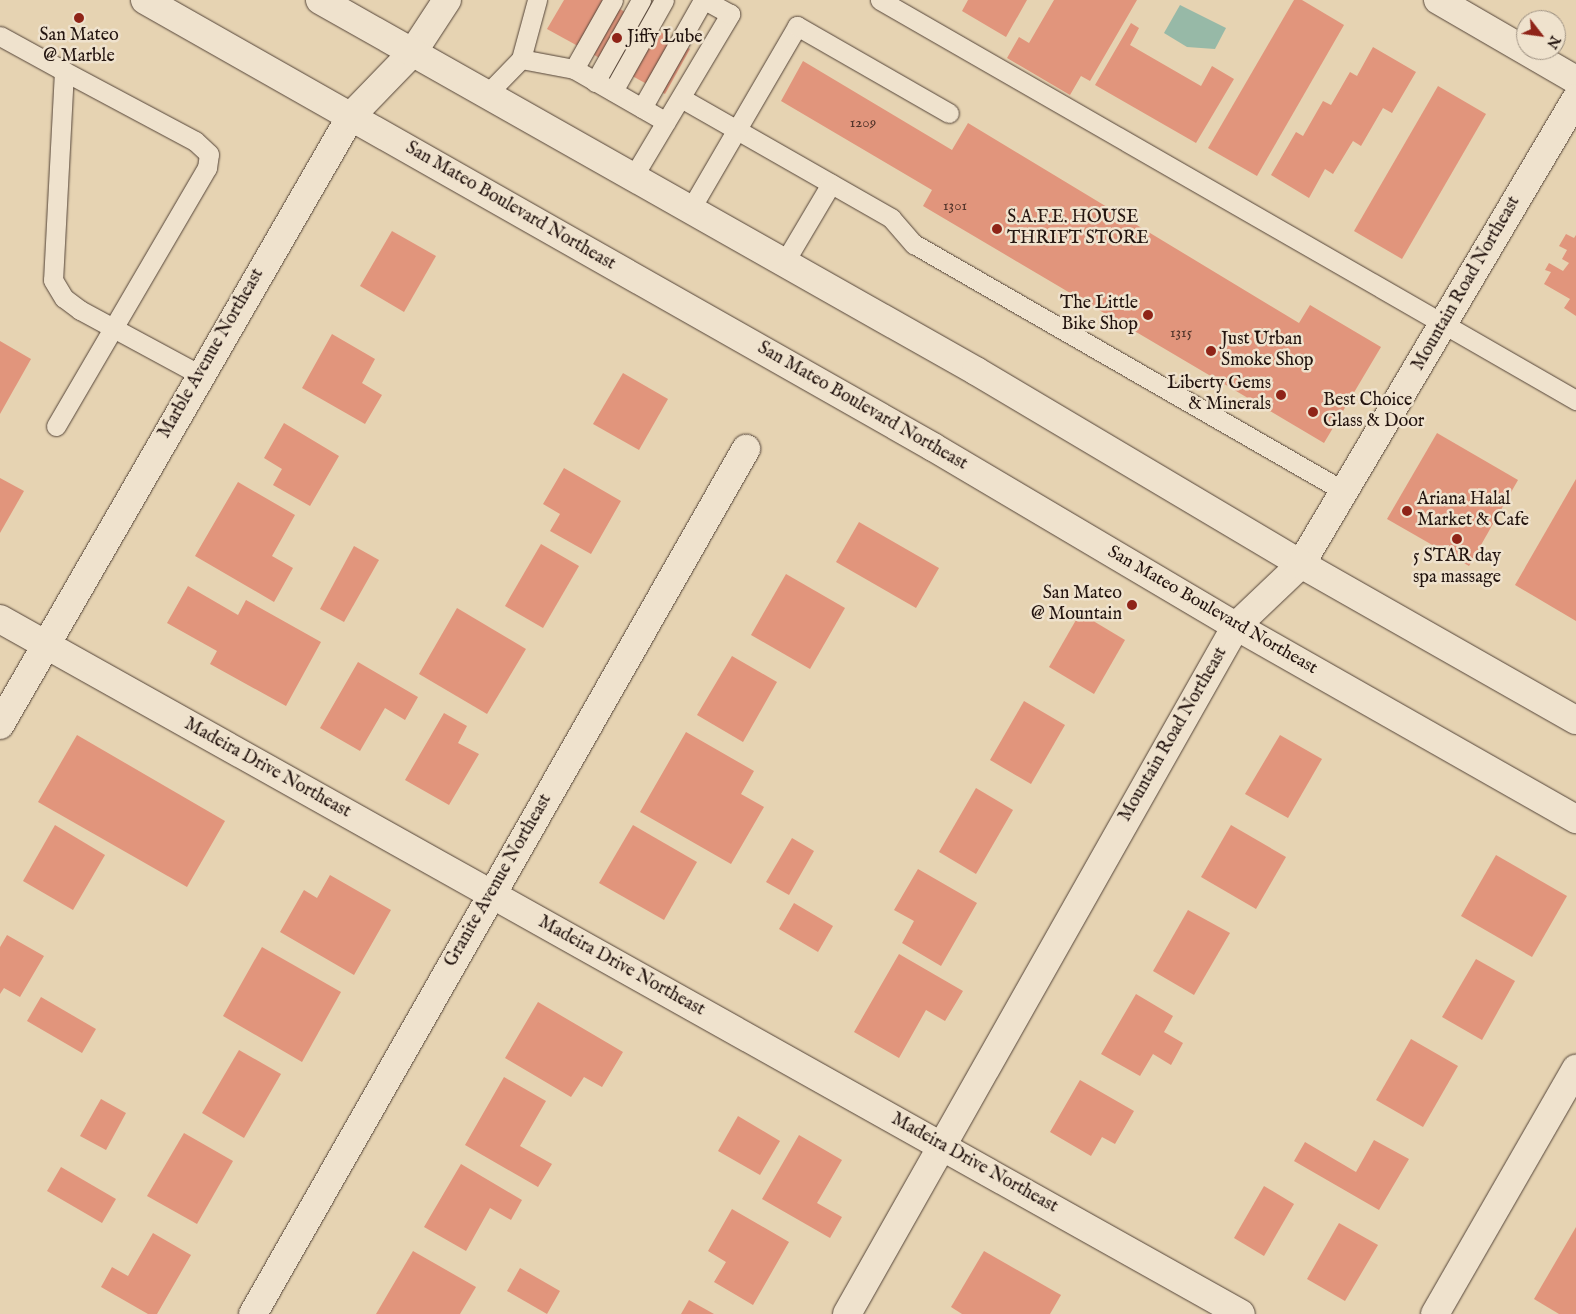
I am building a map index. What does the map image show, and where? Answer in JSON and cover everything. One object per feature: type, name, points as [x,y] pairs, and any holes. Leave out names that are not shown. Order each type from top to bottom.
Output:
[{"type":"street","name":"San Mateo Boulevard Northeast","points":[[145,0],[933,447],[1236,626],[1576,819]]},
{"type":"street","points":[[320,0],[985,376],[1301,564],[1576,720]]},
{"type":"street","name":"Marble Avenue Northeast","points":[[0,725],[351,116],[413,52],[447,0]]},
{"type":"street","points":[[1438,0],[1576,80]]},
{"type":"street","name":"Mountain Road Northeast","points":[[847,1314],[1236,626],[1301,564],[1576,99]]},
{"type":"street","name":"Granite Avenue Northeast","points":[[254,1314],[746,449]]},
{"type":"street","name":"Madeira Drive Northeast","points":[[0,619],[1241,1314]]},
{"type":"street","points":[[1435,1314],[1576,1069]]},
{"type":"lane","points":[[574,69],[613,0]]},
{"type":"lane","points":[[595,82],[641,0]]},
{"type":"lane","points":[[613,91],[664,0]]},
{"type":"lane","points":[[633,177],[730,14],[704,0],[642,108]]},
{"type":"lane","points":[[880,0],[1576,400]]},
{"type":"lane","points":[[487,94],[521,59],[535,1]]},
{"type":"lane","points":[[690,210],[797,26],[949,113]]},
{"type":"lane","points":[[0,36],[195,141],[208,154],[207,168],[56,426]]},
{"type":"lane","points":[[521,59],[574,69],[666,122]]},
{"type":"lane","points":[[64,70],[53,280],[64,298],[113,328],[200,375]]},
{"type":"lane","points":[[680,98],[891,218],[914,244],[1345,492]]},
{"type":"lane","points":[[784,263],[831,184]]},
{"type":"shaded area","points":[[1180,5],[1226,28],[1215,49],[1187,47],[1164,33]]},
{"type":"building","points":[[564,0],[604,0],[690,49],[665,94],[547,29]]},
{"type":"building","points":[[968,0],[1027,0],[1006,37],[962,11]]},
{"type":"building","points":[[1054,0],[1137,0],[1090,81],[1081,76],[1070,95],[1007,58],[1019,37],[1029,43]]},
{"type":"building","points":[[1294,0],[1302,0],[1344,25],[1257,176],[1208,148]]},
{"type":"building","points":[[1131,23],[1139,28],[1130,45],[1201,86],[1212,66],[1234,79],[1196,143],[1095,85]]},
{"type":"building","points":[[1373,47],[1416,72],[1392,113],[1383,108],[1361,146],[1353,141],[1333,174],[1325,169],[1309,198],[1271,175],[1296,132],[1303,136],[1323,101],[1331,105],[1350,72],[1357,76]]},
{"type":"building","points":[[803,61],[952,150],[968,123],[1299,323],[1310,305],[1381,347],[1324,443],[923,206],[932,190],[781,101]]},
{"type":"building","points":[[1438,86],[1486,114],[1402,259],[1354,231]]},
{"type":"building","points":[[392,231],[436,256],[404,312],[360,286]]},
{"type":"building","points":[[1566,234],[1574,238],[1576,235],[1576,316],[1564,308],[1570,299],[1544,284],[1551,272],[1545,270],[1549,263],[1563,271],[1569,263],[1562,259],[1567,250],[1559,246]]},
{"type":"building","points":[[332,334],[375,359],[362,383],[382,395],[365,424],[302,388]]},
{"type":"building","points":[[0,341],[31,359],[0,414]]},
{"type":"building","points":[[623,373],[668,399],[639,450],[593,424]]},
{"type":"building","points":[[284,423],[339,456],[310,506],[273,485],[282,469],[264,458]]},
{"type":"building","points":[[1437,433],[1518,480],[1469,566],[1387,519]]},
{"type":"building","points":[[564,468],[621,501],[591,554],[550,531],[560,514],[543,504]]},
{"type":"building","points":[[0,478],[24,491],[0,533]]},
{"type":"building","points":[[1576,479],[1576,621],[1515,585]]},
{"type":"building","points":[[238,482],[295,515],[272,556],[293,568],[274,602],[195,556]]},
{"type":"building","points":[[859,522],[939,568],[916,608],[836,562]]},
{"type":"building","points":[[541,544],[579,566],[543,628],[505,606]]},
{"type":"building","points":[[354,546],[379,560],[344,622],[320,609]]},
{"type":"building","points":[[786,574],[845,608],[810,669],[751,635]]},
{"type":"building","points":[[188,586],[238,615],[246,600],[321,642],[286,706],[210,664],[217,651],[167,623]]},
{"type":"building","points":[[457,608],[526,649],[487,714],[419,674]]},
{"type":"building","points":[[1080,613],[1125,640],[1094,694],[1049,667]]},
{"type":"building","points":[[732,656],[777,682],[743,742],[697,715]]},
{"type":"building","points":[[358,662],[418,697],[405,720],[385,708],[360,751],[320,728]]},
{"type":"building","points":[[1024,701],[1065,725],[1031,784],[990,760]]},
{"type":"building","points":[[444,713],[467,726],[458,743],[479,754],[449,805],[405,780]]},
{"type":"building","points":[[686,732],[754,771],[741,794],[764,807],[731,864],[640,812]]},
{"type":"building","points":[[77,735],[225,821],[187,887],[38,802]]},
{"type":"building","points":[[1280,735],[1322,759],[1288,818],[1245,794]]},
{"type":"building","points":[[976,788],[1013,810],[976,874],[939,852]]},
{"type":"building","points":[[55,825],[105,855],[73,910],[23,881]]},
{"type":"building","points":[[633,825],[697,862],[664,920],[599,883]]},
{"type":"building","points":[[1231,825],[1286,857],[1256,909],[1201,877]]},
{"type":"building","points":[[792,838],[814,851],[789,895],[766,882]]},
{"type":"building","points":[[1496,855],[1567,896],[1532,957],[1461,916]]},
{"type":"building","points":[[918,869],[977,903],[941,966],[902,943],[914,921],[894,910]]},
{"type":"building","points":[[330,875],[391,910],[354,975],[280,932],[304,890],[317,898]]},
{"type":"building","points":[[794,903],[833,926],[818,952],[779,929]]},
{"type":"building","points":[[1188,910],[1230,933],[1194,995],[1153,971]]},
{"type":"building","points":[[7,935],[44,956],[20,997],[4,988],[0,994],[0,947]]},
{"type":"building","points":[[262,947],[341,992],[302,1062],[223,1016]]},
{"type":"building","points":[[899,954],[963,991],[945,1021],[926,1010],[899,1058],[854,1032]]},
{"type":"building","points":[[1476,959],[1515,981],[1482,1040],[1442,1017]]},
{"type":"building","points":[[1136,994],[1173,1016],[1164,1032],[1183,1043],[1171,1065],[1153,1054],[1140,1076],[1101,1054]]},
{"type":"building","points":[[41,997],[96,1029],[82,1053],[27,1021]]},
{"type":"building","points":[[538,1002],[623,1052],[602,1087],[584,1077],[571,1097],[505,1058]]},
{"type":"building","points":[[1411,1039],[1458,1066],[1423,1127],[1376,1100]]},
{"type":"building","points":[[239,1050],[281,1074],[244,1138],[202,1113]]},
{"type":"building","points":[[504,1077],[546,1101],[520,1146],[552,1164],[538,1187],[465,1145]]},
{"type":"building","points":[[1080,1080],[1134,1111],[1115,1144],[1102,1137],[1091,1156],[1050,1132]]},
{"type":"building","points":[[101,1099],[126,1113],[106,1150],[80,1136]]},
{"type":"building","points":[[738,1116],[780,1141],[760,1175],[718,1151]]},
{"type":"building","points":[[184,1133],[233,1161],[197,1224],[147,1196]]},
{"type":"building","points":[[799,1135],[842,1160],[817,1203],[842,1217],[830,1238],[762,1199]]},
{"type":"building","points":[[1374,1140],[1409,1159],[1379,1210],[1294,1161],[1305,1142],[1356,1172]]},
{"type":"building","points":[[461,1164],[522,1200],[511,1220],[490,1208],[466,1251],[424,1227]]},
{"type":"building","points":[[61,1167],[116,1199],[102,1223],[47,1191]]},
{"type":"building","points":[[1264,1186],[1294,1204],[1264,1256],[1234,1238]]},
{"type":"building","points":[[732,1209],[789,1242],[753,1305],[714,1282],[726,1262],[708,1251]]},
{"type":"building","points":[[1339,1223],[1378,1245],[1345,1301],[1307,1279]]},
{"type":"building","points":[[1576,1227],[1576,1314],[1559,1314],[1534,1299]]},
{"type":"building","points":[[153,1233],[191,1255],[157,1314],[148,1314],[101,1287],[112,1267],[128,1276]]},
{"type":"building","points":[[413,1251],[476,1287],[460,1314],[376,1314]]},
{"type":"building","points":[[984,1251],[1061,1295],[1050,1314],[962,1314],[951,1307]]},
{"type":"building","points":[[520,1268],[560,1291],[547,1314],[507,1291]]},
{"type":"building","points":[[689,1300],[714,1314],[681,1314]]},
{"type":"place","name":"San Mateo @ Marble","points":[[79,18]]},
{"type":"place","name":"Jiffy Lube","points":[[617,38]]},
{"type":"place","name":"S.A.F.E. HOUSE THRIFT STORE","points":[[997,229]]},
{"type":"place","name":"The Little Bike Shop","points":[[1148,315]]},
{"type":"place","name":"Just Urban Smoke Shop","points":[[1211,351]]},
{"type":"place","name":"Liberty Gems & Minerals","points":[[1281,395]]},
{"type":"place","name":"Best Choice Glass & Door","points":[[1313,412]]},
{"type":"place","name":"Ariana Halal Market & Cafe","points":[[1407,511]]},
{"type":"place","name":"5 STAR day spa massage","points":[[1457,539]]},
{"type":"place","name":"San Mateo @ Mountain","points":[[1132,605]]}]
